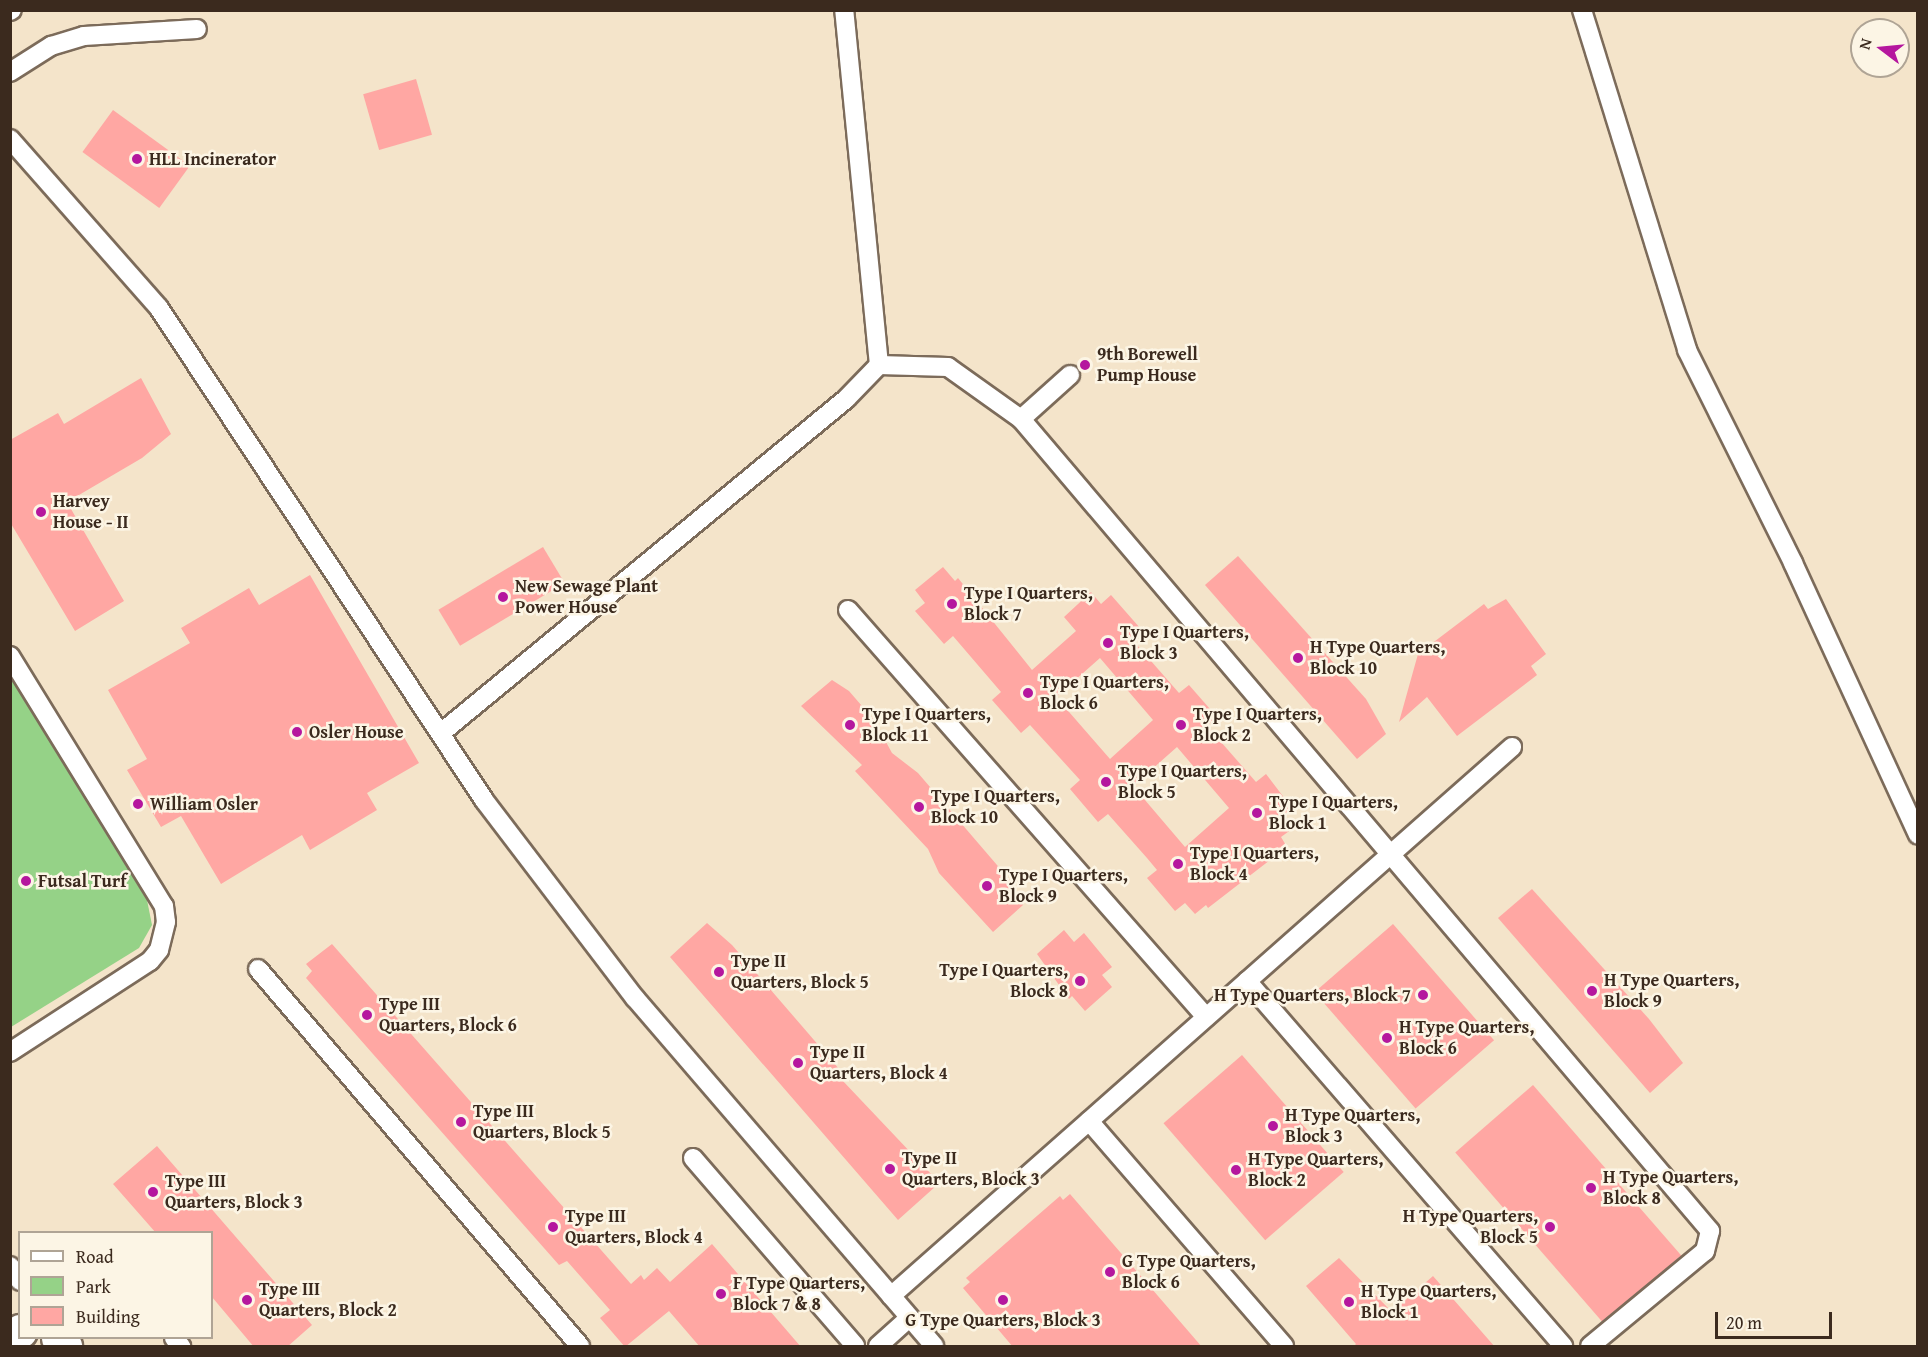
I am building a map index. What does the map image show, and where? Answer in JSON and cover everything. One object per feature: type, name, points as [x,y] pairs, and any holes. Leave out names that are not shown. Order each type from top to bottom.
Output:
[{"type":"lane","points":[[844,10],[879,365]]},
{"type":"lane","points":[[1582,10],[1687,350],[1793,563],[1917,835]]},
{"type":"lane","points":[[10,72],[51,46],[84,36],[197,29]]},
{"type":"lane","points":[[10,139],[159,308],[484,800],[635,998],[934,1347]]},
{"type":"lane","points":[[441,733],[846,399],[879,365],[948,367],[1021,419],[1710,1230],[1705,1251],[1590,1347]]},
{"type":"lane","points":[[1021,419],[1070,375]]},
{"type":"lane","points":[[848,610],[1206,1017]]},
{"type":"lane","points":[[10,656],[164,906],[166,922],[159,950],[150,961],[10,1052]]},
{"type":"lane","points":[[891,1296],[1512,747]]},
{"type":"lane","points":[[258,969],[580,1347]]},
{"type":"lane","points":[[1247,981],[1563,1347]]},
{"type":"lane","points":[[1089,1121],[1284,1347]]},
{"type":"lane","points":[[693,1158],[855,1347]]},
{"type":"lane","points":[[878,1347],[909,1318]]},
{"type":"green space","points":[[10,677],[147,900],[152,925],[139,948],[11,1027]]},
{"type":"building","points":[[416,79],[432,135],[379,150],[363,94]]},
{"type":"building","name":"HLL Incinerator","points":[[113,110],[190,166],[159,208],[82,152]]},
{"type":"building","name":"Harvey House - II","points":[[141,378],[171,434],[142,458],[67,502],[124,601],[75,631],[10,522],[10,440],[58,413],[64,424]]},
{"type":"building","name":"New Sewage Plant Power House","points":[[543,547],[565,583],[460,646],[438,610]]},
{"type":"building","name":"H Type Quarters, Block 10","points":[[1238,556],[1366,699],[1386,734],[1357,759],[1205,585]]},
{"type":"building","points":[[943,567],[955,581],[958,578],[1032,670],[1076,631],[1064,617],[1091,592],[1101,604],[1111,595],[1140,628],[1130,637],[1179,693],[1189,685],[1217,717],[1207,726],[1256,782],[1266,774],[1292,808],[1282,816],[1292,829],[1281,837],[1287,847],[1208,908],[1206,905],[1195,914],[1185,903],[1175,911],[1147,878],[1157,870],[1147,858],[1108,814],[1098,822],[1070,789],[1080,780],[1030,725],[1021,733],[992,700],[1001,692],[953,636],[944,644],[915,611],[925,603],[915,590]],"holes":[[[1100,658],[1153,720],[1110,759],[1056,697]],[[1177,747],[1229,808],[1185,847],[1133,786]]]},
{"type":"building","name":"Osler House","points":[[310,575],[419,763],[367,793],[377,810],[310,850],[302,835],[221,884],[181,816],[161,827],[127,770],[147,759],[108,690],[190,643],[181,628],[249,588],[259,605]]},
{"type":"building","points":[[1506,599],[1546,654],[1531,666],[1537,675],[1457,736],[1427,697],[1399,722],[1418,654],[1484,604],[1488,609]]},
{"type":"building","points":[[832,680],[849,691],[874,720],[892,753],[918,773],[1015,886],[1010,890],[1023,905],[993,932],[939,873],[928,849],[855,771],[862,765],[801,706]]},
{"type":"building","name":"H Type Quarters, Block 9","points":[[1532,889],[1649,1019],[1683,1063],[1650,1093],[1498,918]]},
{"type":"building","points":[[707,923],[732,945],[839,1069],[836,1071],[842,1080],[932,1175],[929,1178],[936,1186],[898,1220],[670,957]]},
{"type":"building","points":[[1393,924],[1494,1040],[1416,1108],[1315,992]]},
{"type":"building","name":"Type I Quarters, Block 8","points":[[1064,930],[1074,942],[1084,933],[1112,967],[1102,975],[1112,987],[1085,1011],[1072,996],[1069,999],[1037,954]]},
{"type":"building","points":[[332,944],[631,1284],[641,1275],[644,1280],[657,1268],[670,1282],[712,1244],[801,1347],[700,1347],[669,1311],[625,1347],[600,1318],[610,1310],[567,1261],[559,1265],[306,978],[312,971],[306,964]]},
{"type":"building","points":[[1242,1055],[1344,1172],[1265,1240],[1164,1123]]},
{"type":"building","points":[[1533,1085],[1681,1256],[1604,1323],[1455,1153]]},
{"type":"building","points":[[157,1146],[312,1325],[287,1347],[254,1347],[213,1298],[213,1231],[154,1231],[113,1184]]},
{"type":"building","points":[[1070,1194],[1202,1347],[1013,1347],[963,1288],[970,1282],[966,1278],[1060,1196],[1063,1200]]},
{"type":"building","points":[[1339,1258],[1392,1312],[1433,1276],[1495,1347],[1353,1347],[1356,1344],[1306,1286]]},
{"type":"place","name":"HLL Incinerator","points":[[137,159]]},
{"type":"place","name":"9th Borewell Pump House","points":[[1085,365]]},
{"type":"place","name":"Harvey House - II","points":[[41,512]]},
{"type":"place","name":"New Sewage Plant Power House","points":[[503,597]]},
{"type":"place","name":"Type I Quarters, Block 7","points":[[952,604]]},
{"type":"place","name":"Type I Quarters, Block 3","points":[[1108,643]]},
{"type":"place","name":"H Type Quarters, Block 10","points":[[1298,658]]},
{"type":"place","name":"Type I Quarters, Block 6","points":[[1028,693]]},
{"type":"place","name":"Type I Quarters, Block 11","points":[[850,725]]},
{"type":"place","name":"Type I Quarters, Block 2","points":[[1181,725]]},
{"type":"place","name":"Osler House","points":[[297,732]]},
{"type":"place","name":"Type I Quarters, Block 5","points":[[1106,782]]},
{"type":"place","name":"William Osler","points":[[138,804]]},
{"type":"place","name":"Type I Quarters, Block 10","points":[[919,807]]},
{"type":"place","name":"Type I Quarters, Block 1","points":[[1257,813]]},
{"type":"place","name":"Type I Quarters, Block 4","points":[[1178,864]]},
{"type":"place","name":"Futsal Turf","points":[[26,881]]},
{"type":"place","name":"Type I Quarters, Block 9","points":[[987,886]]},
{"type":"place","name":"Type II Quarters, Block 5","points":[[719,972]]},
{"type":"place","name":"Type I Quarters, Block 8","points":[[1080,981]]},
{"type":"place","name":"H Type Quarters, Block 9","points":[[1592,991]]},
{"type":"place","name":"H Type Quarters, Block 7","points":[[1423,995]]},
{"type":"place","name":"Type III Quarters, Block 6","points":[[367,1015]]},
{"type":"place","name":"H Type Quarters, Block 6","points":[[1387,1038]]},
{"type":"place","name":"Type II Quarters, Block 4","points":[[798,1063]]},
{"type":"place","name":"Type III Quarters, Block 5","points":[[461,1122]]},
{"type":"place","name":"H Type Quarters, Block 3","points":[[1273,1126]]},
{"type":"place","name":"Type II Quarters, Block 3","points":[[890,1169]]},
{"type":"place","name":"H Type Quarters, Block 2","points":[[1236,1170]]},
{"type":"place","name":"H Type Quarters, Block 8","points":[[1591,1188]]},
{"type":"place","name":"Type III Quarters, Block 3","points":[[153,1192]]},
{"type":"place","name":"Type III Quarters, Block 4","points":[[553,1227]]},
{"type":"place","name":"H Type Quarters, Block 5","points":[[1550,1227]]},
{"type":"place","name":"G Type Quarters, Block 6","points":[[1110,1272]]},
{"type":"place","name":"F Type Quarters, Block 7 & 8","points":[[721,1294]]},
{"type":"place","name":"Type III Quarters, Block 2","points":[[247,1300]]},
{"type":"place","name":"G Type Quarters, Block 3","points":[[1003,1300]]},
{"type":"place","name":"H Type Quarters, Block 1","points":[[1349,1302]]}]
